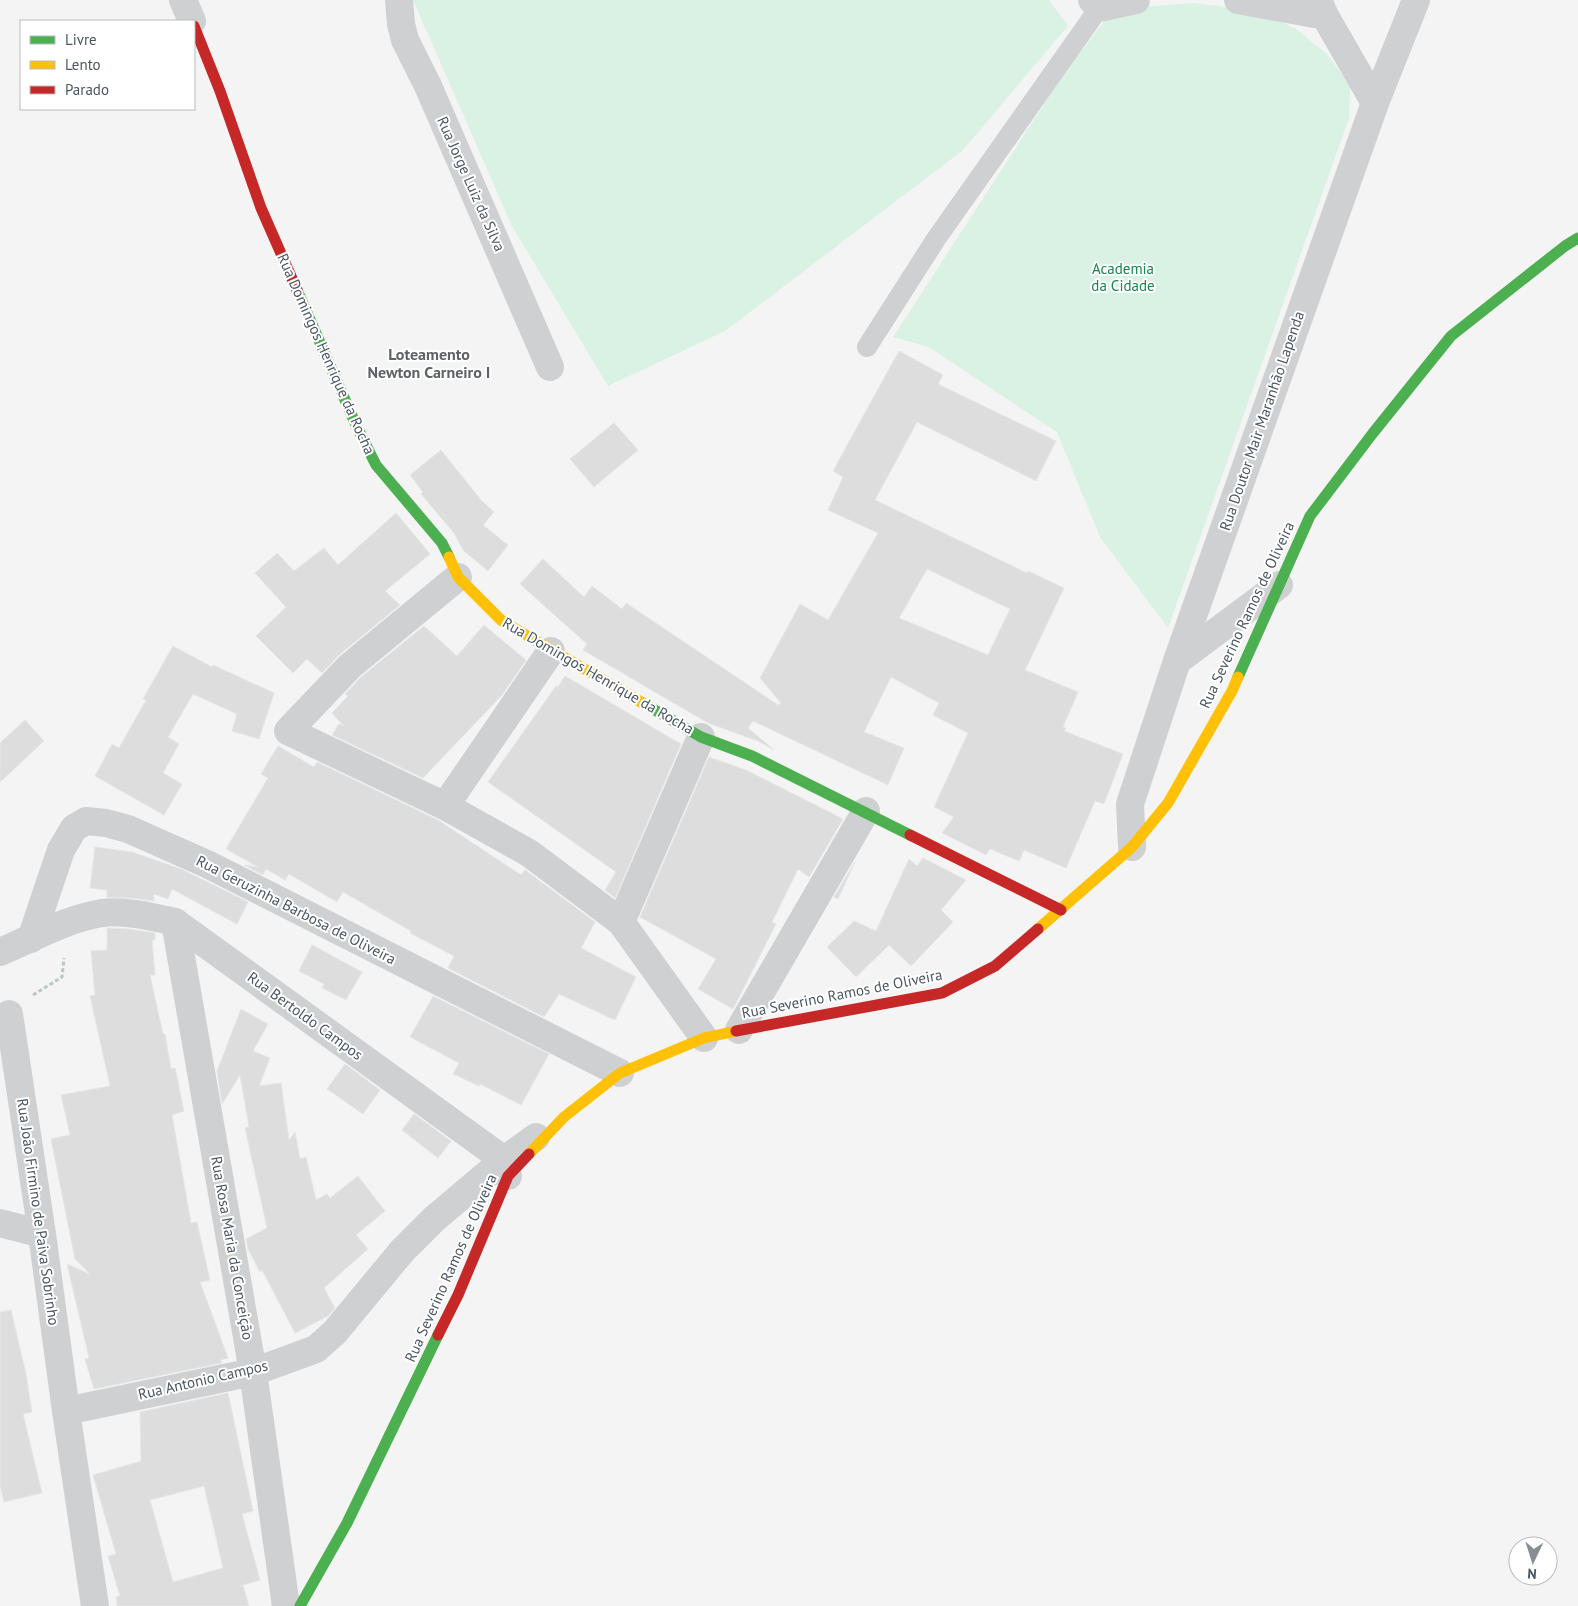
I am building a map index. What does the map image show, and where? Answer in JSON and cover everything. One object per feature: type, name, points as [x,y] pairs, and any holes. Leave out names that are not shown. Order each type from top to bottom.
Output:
[{"type":"street","points":[[184,0],[192,20]]},
{"type":"street","name":"Rua Jorge Luiz da Silva","points":[[399,0],[401,24],[405,40],[428,86],[550,367]]},
{"type":"street","points":[[1095,4],[1136,0]]},
{"type":"street","points":[[1238,0],[1321,8],[1374,103]]},
{"type":"street","name":"Rua Doutor Mair Maranhão Lapenda","points":[[1132,847],[1130,804],[1177,661],[1374,103],[1416,0]]},
{"type":"street","name":"Rua Domingos Henrique da Rocha","points":[[195,28],[220,91],[261,208],[356,425],[376,465],[442,543],[458,577],[502,621],[702,737],[752,756],[866,811],[1061,910]]},
{"type":"street","name":"Rua Severino Ramos de Oliveira","points":[[564,1117],[620,1073],[704,1038],[942,993],[996,966],[1061,910],[1132,847],[1168,803],[1232,691],[1310,516],[1373,433],[1451,336],[1565,246],[1578,238]]},
{"type":"street","points":[[458,577],[350,666],[288,731],[445,806],[528,854],[621,922],[704,1038]]},
{"type":"street","points":[[1177,661],[1279,585]]},
{"type":"street","points":[[445,806],[551,651]]},
{"type":"street","points":[[621,922],[702,737]]},
{"type":"street","points":[[739,1030],[866,811]]},
{"type":"street","name":"Rua Geruzinha Barbosa de Oliveira","points":[[31,939],[61,850],[74,828],[86,821],[106,823],[128,830],[207,864],[620,1073]]},
{"type":"street","name":"Rua Bertoldo Campos","points":[[0,952],[76,920],[104,913],[140,914],[175,922],[506,1168]]},
{"type":"street","name":"Rua Rosa Maria da Conceição","points":[[175,922],[253,1372],[286,1606]]},
{"type":"street","name":"Rua João Firmino de Paiva Sobrinho","points":[[9,1014],[66,1411]]},
{"type":"street","name":"Rua Antonio Campos","points":[[66,1411],[253,1372],[316,1349],[336,1332],[402,1251],[434,1219],[506,1168],[564,1117]]},
{"type":"street","name":"Rua Severino Ramos de Oliveira","points":[[300,1606],[347,1523],[458,1295],[506,1168]]},
{"type":"street","points":[[0,1223],[42,1234]]},
{"type":"street","points":[[66,1411],[95,1606]]},
{"type":"lane","points":[[867,347],[936,239],[1095,4]]},
{"type":"path","points":[[9,1014],[22,1001],[62,977],[65,952]]},
{"type":"green space","points":[[413,0],[1049,0],[1068,26],[962,151],[725,331],[608,386],[512,226]]},
{"type":"green space","name":"Academia da Cidade","points":[[1193,3],[1259,11],[1296,29],[1328,55],[1350,86],[1349,118],[1168,628],[1100,537],[1057,432],[929,347],[893,337],[1065,72],[1107,18],[1138,7]]},
{"type":"building","points":[[899,351],[943,375],[938,384],[1056,441],[1036,481],[917,422],[875,500],[1027,573],[1028,571],[1064,588],[1025,670],[1078,692],[1063,727],[1066,728],[1064,731],[1123,754],[1104,804],[1095,801],[1066,868],[1024,850],[1019,861],[990,849],[986,855],[942,833],[954,817],[934,807],[968,733],[933,715],[939,703],[891,677],[864,732],[904,748],[888,785],[753,721],[748,728],[774,750],[758,741],[708,723],[583,650],[587,644],[520,584],[543,559],[584,597],[592,586],[622,609],[626,603],[778,705],[781,703],[760,678],[800,604],[828,620],[878,533],[828,510],[843,477],[833,471]],"holes":[[[927,569],[1010,609],[988,655],[899,618]]]},
{"type":"building","points":[[614,423],[638,450],[594,487],[570,459]]},
{"type":"building","points":[[441,450],[481,500],[494,512],[483,525],[508,545],[488,571],[463,550],[454,533],[421,494],[423,492],[410,475]]},
{"type":"building","points":[[396,513],[430,554],[385,591],[400,605],[340,654],[322,673],[307,659],[293,673],[256,636],[286,607],[255,573],[277,553],[294,571],[324,548],[338,565]]},
{"type":"building","points":[[484,625],[526,660],[502,695],[423,778],[332,735],[339,724],[344,726],[332,713],[348,696],[345,694],[361,677],[424,626],[457,656]]},
{"type":"building","points":[[173,646],[212,667],[213,665],[274,693],[259,739],[232,731],[237,714],[193,694],[168,737],[179,744],[163,773],[182,784],[164,815],[95,776],[112,744],[119,748],[146,700],[143,699]]},
{"type":"building","points":[[565,676],[681,744],[615,898],[605,890],[616,872],[488,782]]},
{"type":"building","points":[[25,720],[44,741],[0,782],[0,743]]},
{"type":"building","points":[[278,746],[314,767],[317,762],[438,820],[521,875],[525,870],[595,922],[581,948],[636,977],[615,1020],[559,994],[544,1017],[448,968],[454,956],[410,933],[411,931],[343,892],[337,902],[289,874],[285,880],[266,869],[263,875],[244,865],[258,867],[226,849],[268,778],[261,774]]},
{"type":"building","points":[[709,757],[746,770],[843,819],[809,877],[798,869],[772,922],[776,924],[733,1009],[698,989],[716,959],[640,917]]},
{"type":"building","points":[[95,847],[132,852],[181,869],[248,902],[237,924],[172,889],[168,899],[154,894],[154,901],[107,897],[107,890],[90,888]]},
{"type":"building","points":[[923,858],[966,880],[941,910],[953,922],[911,966],[889,945],[856,977],[827,947],[854,921],[876,931],[909,859],[917,866]]},
{"type":"building","points":[[855,862],[838,899],[834,897]]},
{"type":"building","points":[[107,928],[155,933],[155,940],[152,940],[155,975],[150,975],[163,1034],[165,1034],[171,1069],[175,1068],[184,1111],[172,1115],[191,1223],[197,1222],[210,1280],[200,1282],[228,1358],[221,1360],[221,1363],[94,1389],[85,1359],[89,1358],[67,1264],[90,1274],[75,1259],[51,1139],[70,1135],[61,1095],[110,1086],[90,996],[95,995],[91,951],[107,950]]},
{"type":"building","points":[[312,945],[362,972],[346,1000],[322,988],[324,984],[299,971]]},
{"type":"building","points":[[433,996],[549,1054],[521,1105],[480,1084],[479,1086],[453,1074],[459,1063],[410,1037]]},
{"type":"building","points":[[241,1009],[268,1024],[253,1051],[270,1058],[259,1086],[281,1083],[289,1140],[295,1132],[300,1159],[306,1157],[316,1200],[327,1194],[330,1198],[358,1176],[385,1211],[356,1235],[368,1249],[324,1288],[335,1308],[328,1316],[295,1333],[262,1270],[260,1272],[248,1249],[246,1239],[267,1228],[245,1128],[249,1127],[240,1075],[222,1104],[217,1071]]},
{"type":"building","points":[[345,1064],[380,1090],[363,1114],[327,1089]]},
{"type":"building","points":[[414,1114],[451,1141],[438,1158],[402,1130]]},
{"type":"building","points":[[11,1310],[26,1374],[32,1412],[23,1414],[42,1493],[4,1502],[0,1485],[0,1312]]},
{"type":"building","points":[[228,1393],[253,1511],[242,1514],[260,1580],[243,1585],[249,1606],[117,1606],[116,1597],[120,1596],[108,1556],[116,1554],[93,1475],[141,1461],[140,1412]],"holes":[[[204,1486],[223,1568],[173,1582],[150,1500]]]},
{"type":"traffic: fast","points":[[1238,677],[1310,516],[1373,433],[1451,336],[1565,246],[1578,238]]},
{"type":"traffic: fast","points":[[297,290],[356,425],[376,465],[442,543],[449,557]]},
{"type":"traffic: fast","points":[[641,702],[701,737],[752,756],[910,835]]},
{"type":"traffic: fast","points":[[300,1606],[347,1523],[438,1335]]},
{"type":"traffic: slow","points":[[449,557],[458,577],[502,621],[641,702]]},
{"type":"traffic: slow","points":[[1038,929],[1132,847],[1168,803],[1232,691],[1238,677]]},
{"type":"traffic: slow","points":[[529,1154],[564,1117],[620,1073],[704,1038],[736,1031]]},
{"type":"traffic: jam","points":[[195,28],[220,91],[261,208],[297,290]]},
{"type":"traffic: jam","points":[[910,835],[1061,910]]},
{"type":"traffic: jam","points":[[736,1031],[942,993],[995,966],[1038,929]]},
{"type":"traffic: jam","points":[[438,1335],[458,1295],[508,1176],[529,1154]]},
{"type":"district","name":"Loteamento Newton Carneiro I","points":[[429,363]]}]
